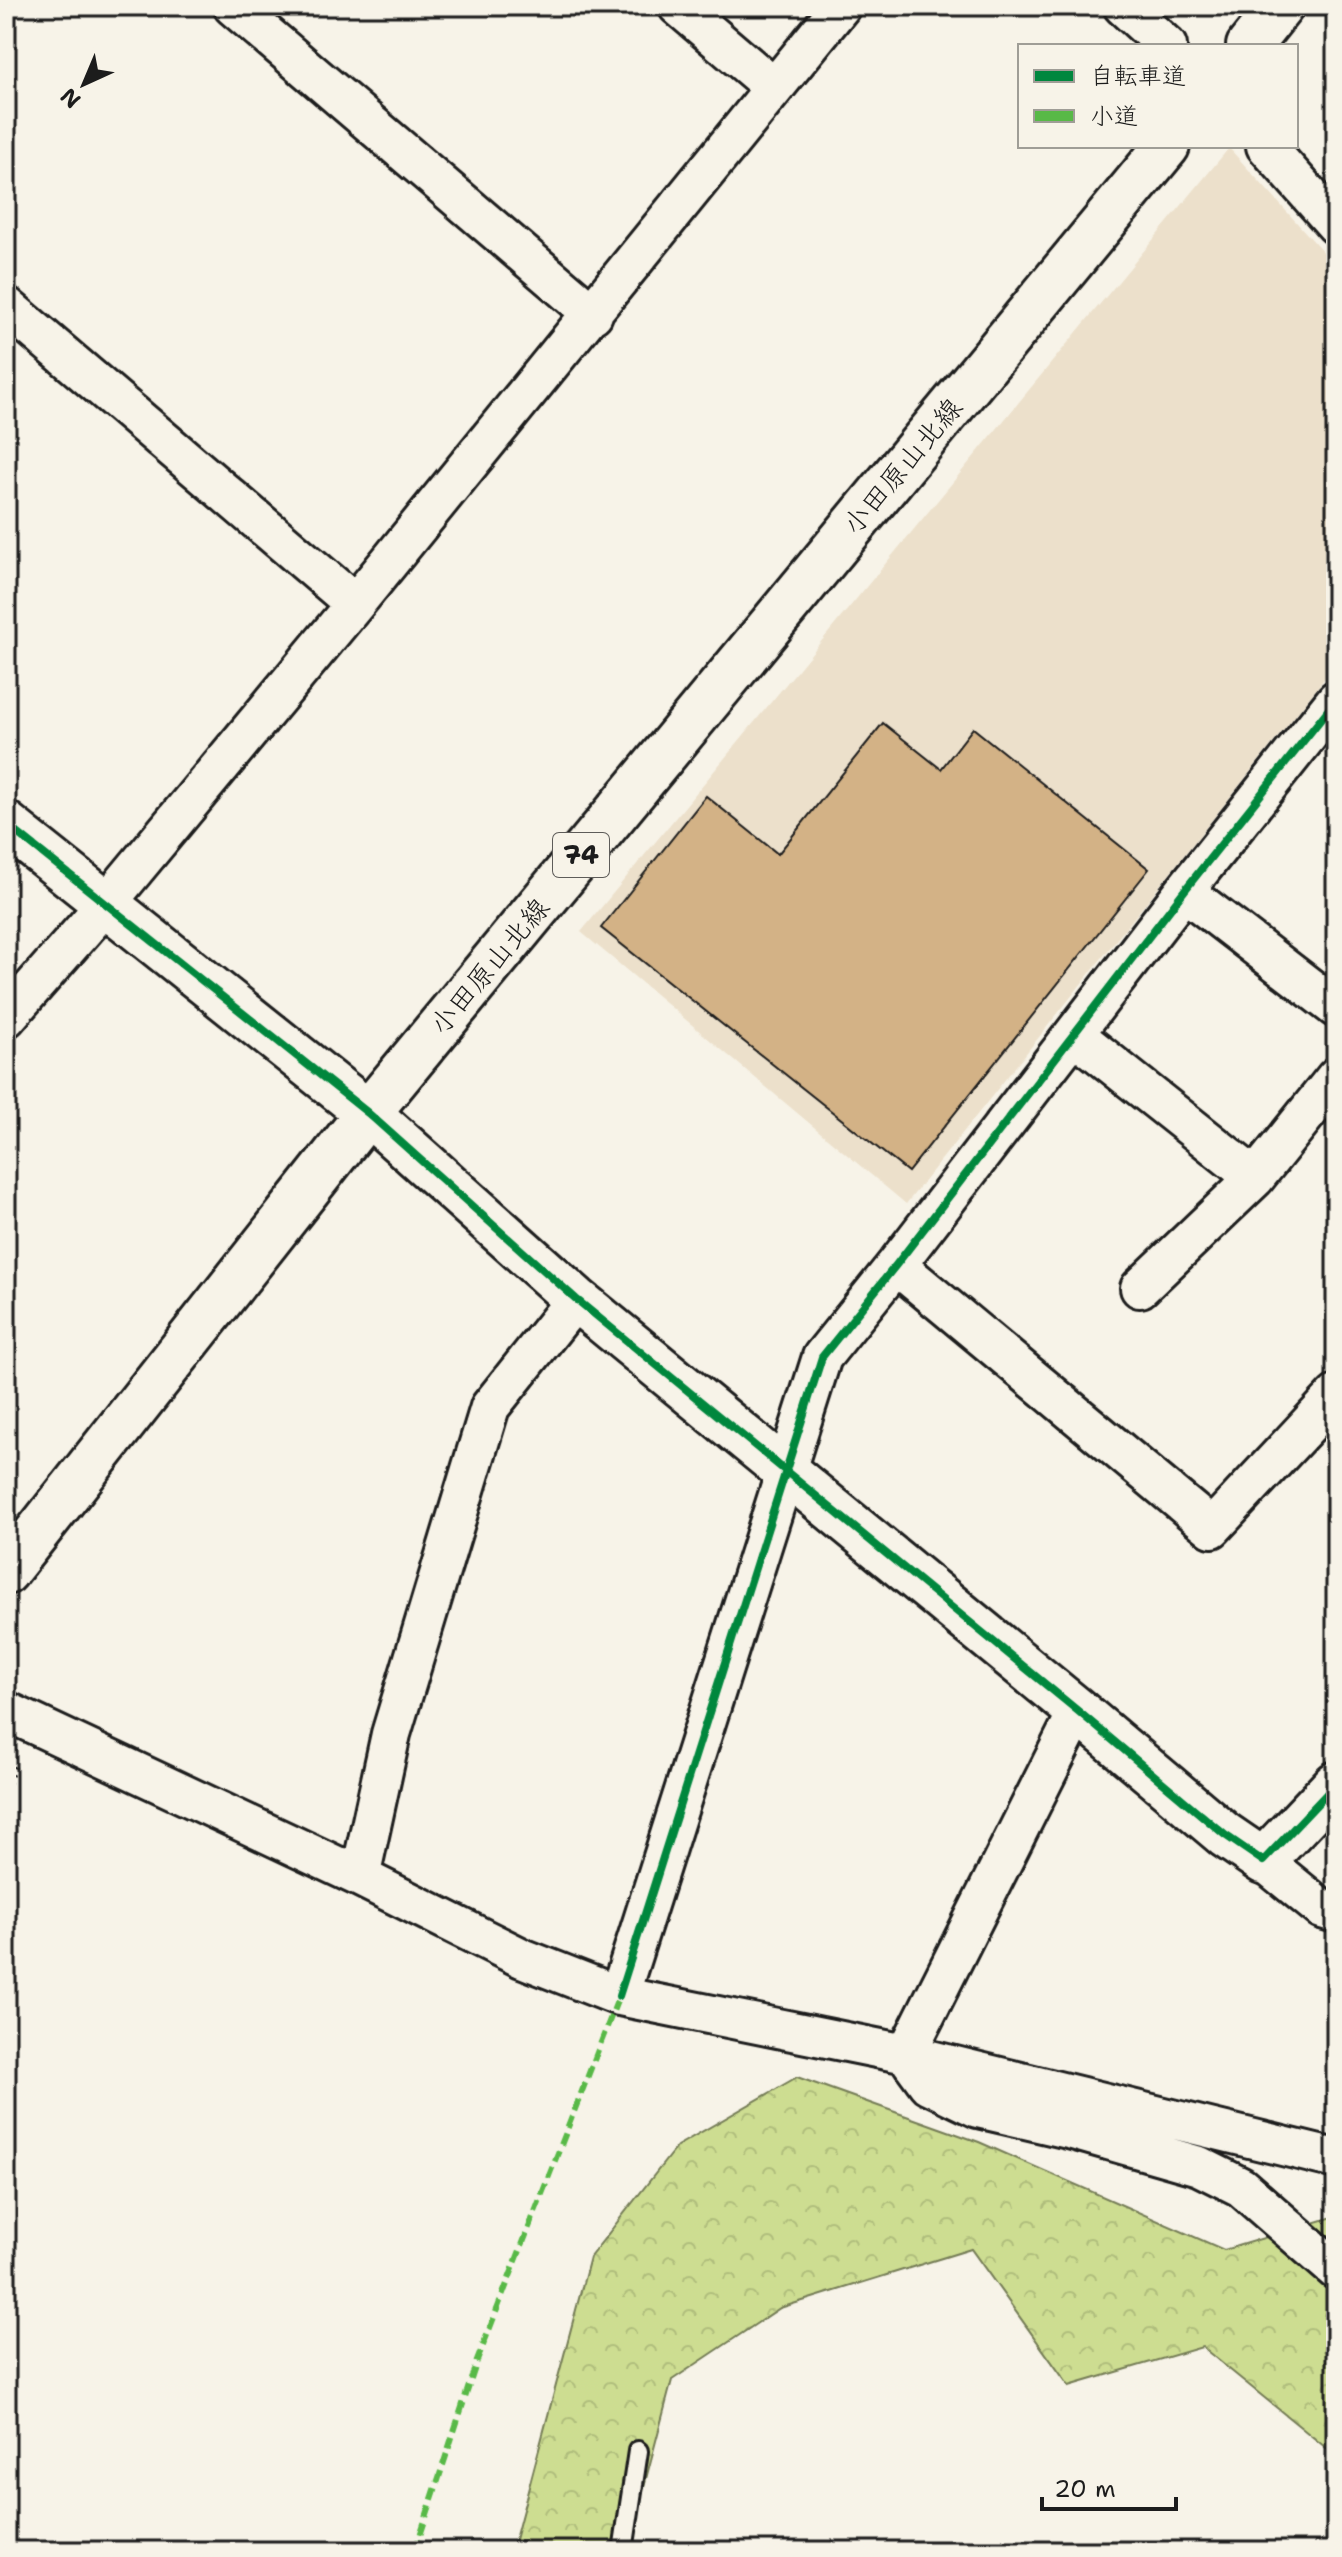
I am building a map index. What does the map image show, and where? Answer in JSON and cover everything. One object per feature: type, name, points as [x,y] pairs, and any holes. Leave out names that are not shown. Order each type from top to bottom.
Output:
[{"type":"main road","points":[[1251,44],[1281,6]]},
{"type":"main road","name":"小田原山北線","points":[[6,1572],[368,1113],[1165,148]]},
{"type":"main road","points":[[6,824],[368,1113],[576,1299],[1225,1835],[1263,1861],[1336,1784]]},
{"type":"street","points":[[233,6],[593,314]]},
{"type":"street","points":[[678,6],[773,87]]},
{"type":"street","points":[[6,1018],[106,904],[355,604],[841,6]]},
{"type":"street","points":[[1123,6],[1165,44]]},
{"type":"street","points":[[1268,148],[1336,225]]},
{"type":"street","points":[[6,306],[355,604]]},
{"type":"street","points":[[619,1996],[822,1357],[1336,700]]},
{"type":"street","points":[[1184,891],[1336,1008]]},
{"type":"street","points":[[1075,1035],[1255,1178]]},
{"type":"street","points":[[1140,1288],[1255,1178],[1336,1077]]},
{"type":"street","points":[[896,1265],[1212,1528],[1336,1395]]},
{"type":"street","points":[[360,1877],[391,1734],[490,1407],[576,1299]]},
{"type":"street","points":[[6,1711],[360,1877],[522,1958],[619,1996],[906,2054],[1336,2159]]},
{"type":"street","points":[[906,2054],[1078,1711]]},
{"type":"street","points":[[1263,1861],[1322,1909],[1336,1913]]},
{"type":"street","points":[[906,2054],[928,2084],[978,2108],[1073,2130],[1199,2166],[1241,2187],[1336,2270]]},
{"type":"lane","points":[[623,2551],[638,2451]]},
{"type":"path","points":[[6,1791],[16,1762],[12,1753]]},
{"type":"shaded area","points":[[1229,148],[1336,266],[1336,664],[906,1204],[581,932]]},
{"type":"green space","points":[[797,2077],[979,2142],[1224,2250],[1336,2216],[1336,2456],[1202,2347],[1069,2386],[971,2249],[780,2308],[672,2380],[627,2551],[512,2551],[590,2257],[677,2146]]},
{"type":"building","points":[[883,723],[941,769],[973,728],[1149,869],[908,1172],[601,928],[706,796],[778,854]]},
{"type":"marked path","points":[[415,2551],[477,2361],[619,1996]]},
{"type":"cycle path","points":[[619,1996],[822,1357],[1336,700]]},
{"type":"cycle path","points":[[6,824],[368,1113],[576,1299],[1225,1835],[1263,1861],[1336,1784]]}]
